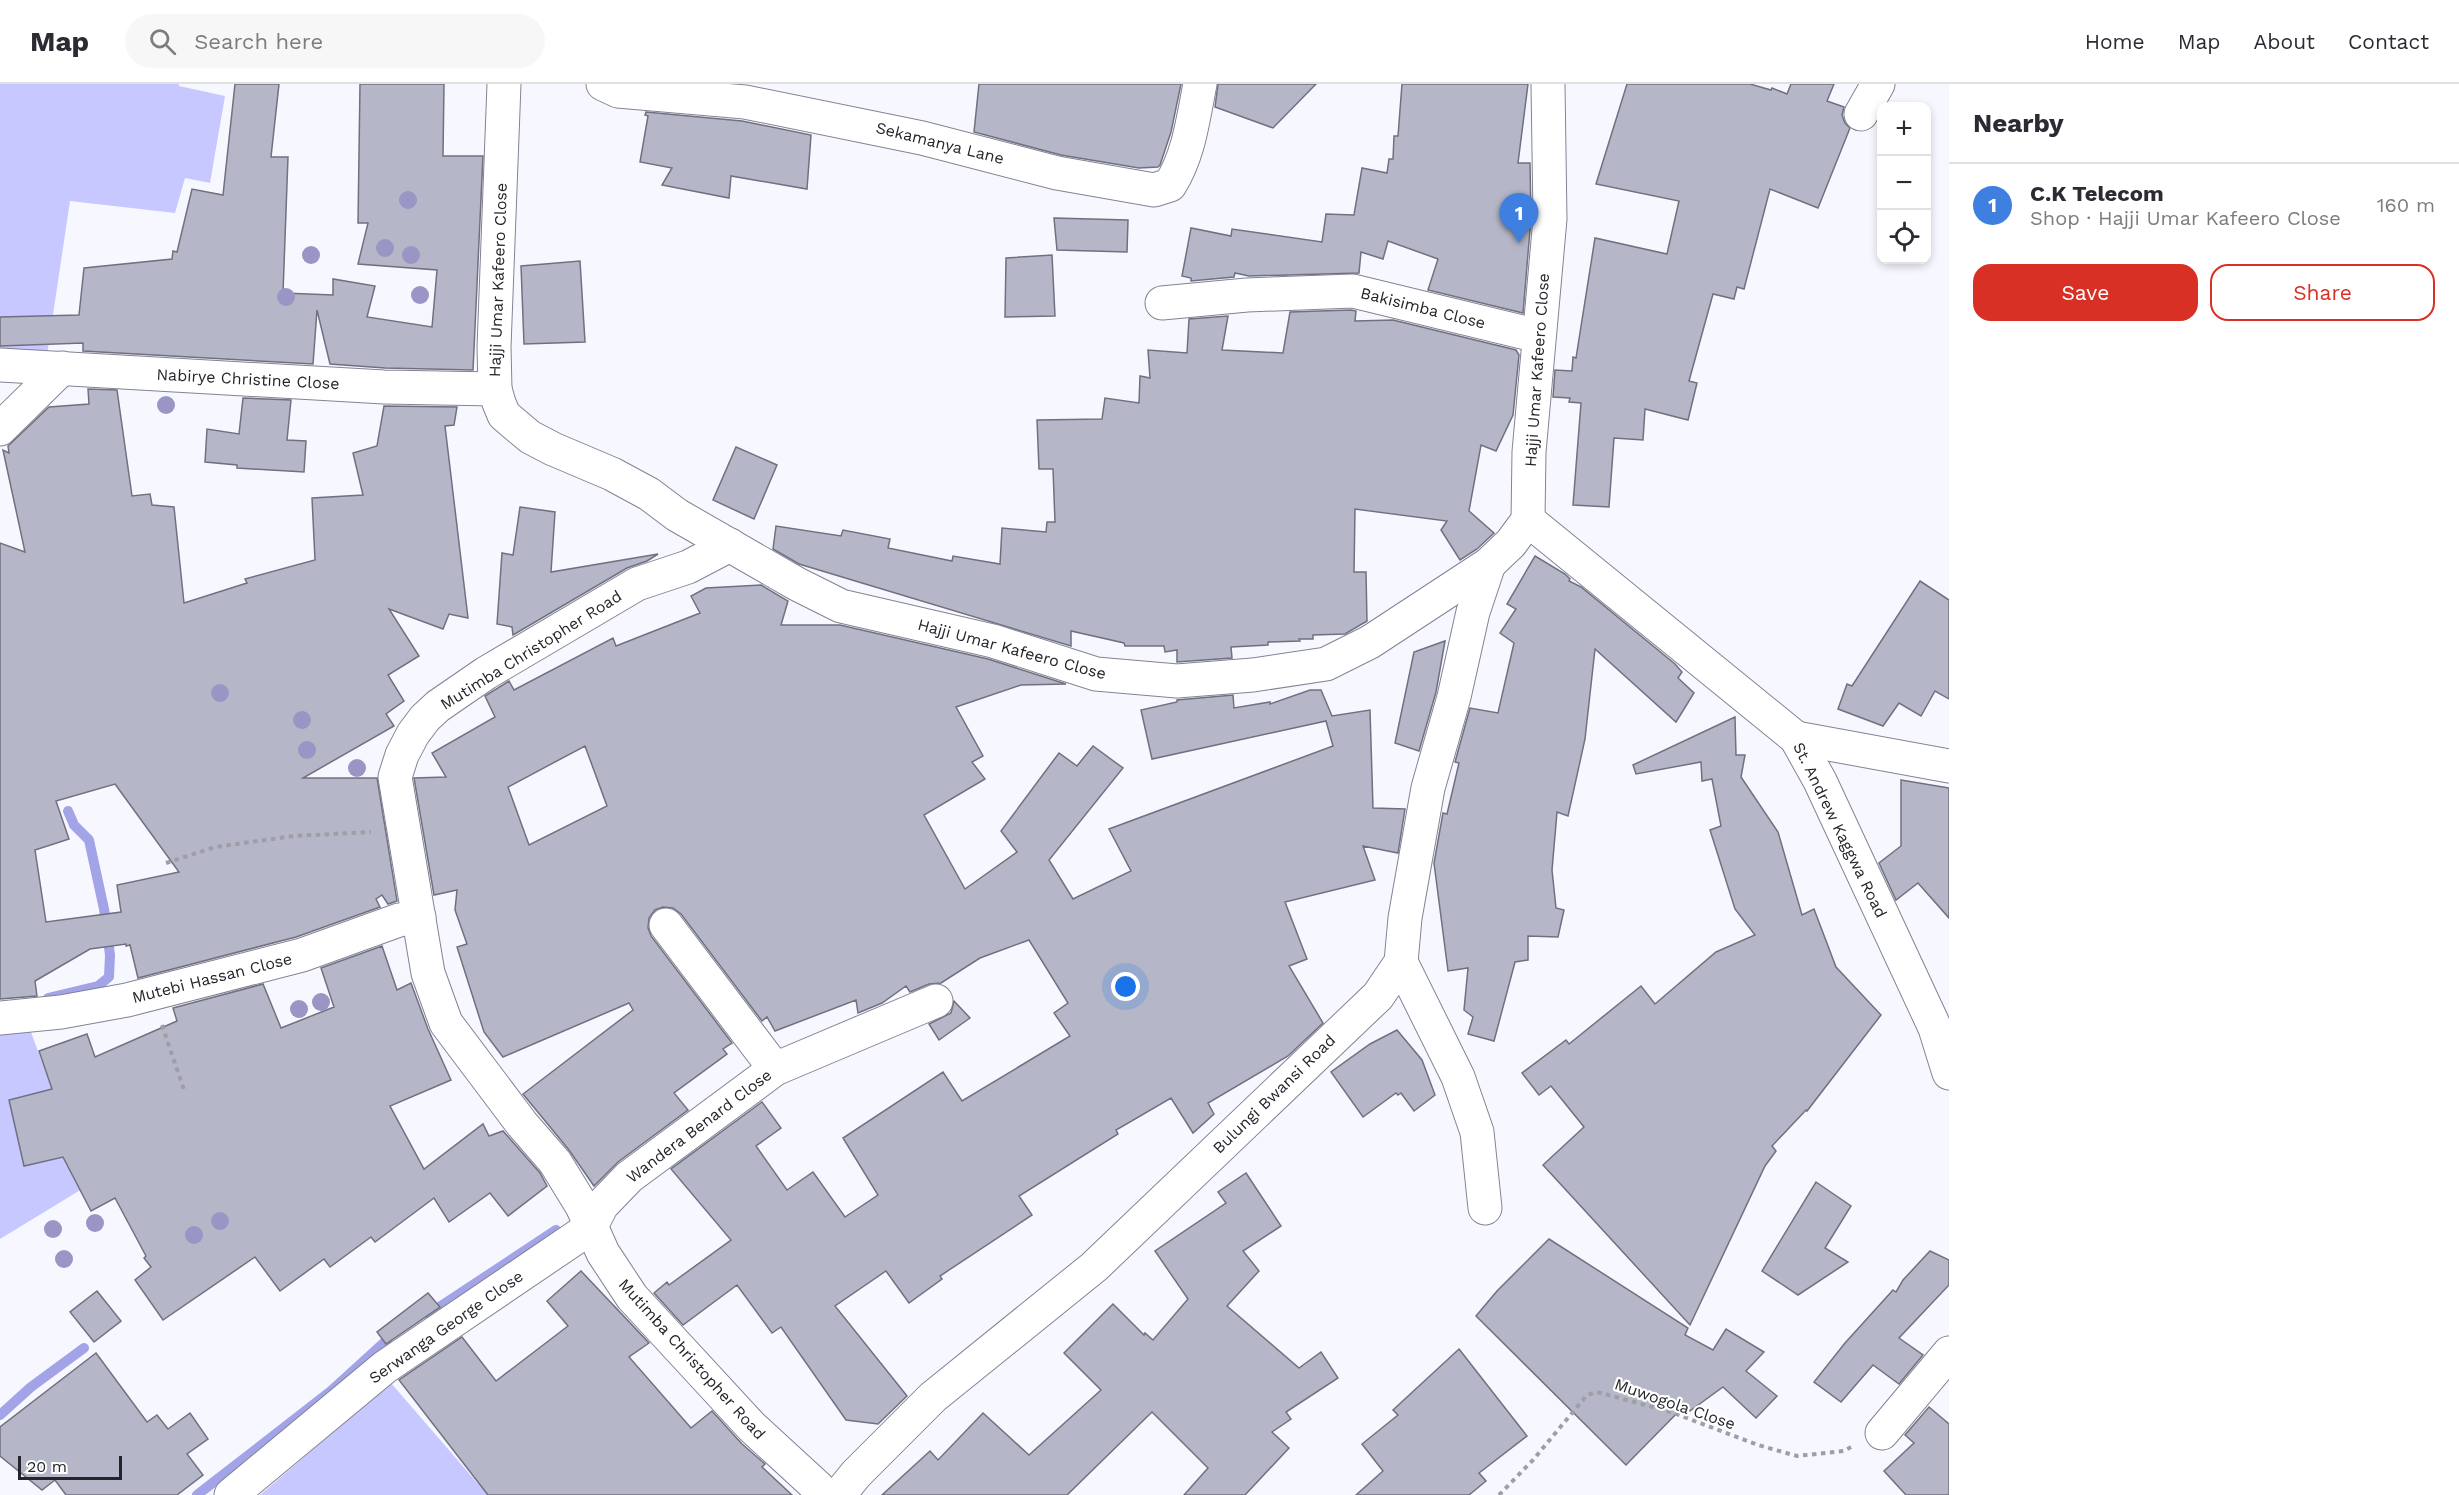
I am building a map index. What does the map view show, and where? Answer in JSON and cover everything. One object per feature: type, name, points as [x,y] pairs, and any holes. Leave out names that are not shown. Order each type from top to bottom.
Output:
[{"type":"street","name":"Hajji Umar Kafeero Close","points":[[504,84],[494,347],[495,390],[504,415],[531,437],[621,479],[797,584],[841,606],[993,641],[1096,674],[1177,681],[1253,675],[1326,664],[1370,642],[1489,564],[1511,543],[1528,520],[1529,452],[1550,219],[1548,84]]},
{"type":"street","name":"Sekamanya Lane","points":[[603,84],[618,91],[745,102],[827,117],[922,138],[1056,173],[1154,190],[1170,185],[1179,170],[1189,139],[1200,84]]},
{"type":"street","points":[[1861,114],[1878,84]]},
{"type":"street","name":"Bakisimba Close","points":[[1162,303],[1353,291],[1538,336]]},
{"type":"street","name":"Nabirye Christine Close","points":[[0,364],[384,387],[495,390]]},
{"type":"street","points":[[0,429],[62,368]]},
{"type":"street","name":"St. Andrew Kaggwa Road","points":[[1528,520],[1797,738],[1820,781],[1935,1028],[1949,1073]]},
{"type":"street","name":"Mutimba Christopher Road","points":[[730,544],[688,567],[637,584],[486,673],[438,706],[424,718],[413,734],[402,755],[395,777],[429,973],[446,1023],[522,1124],[555,1162],[582,1206],[596,1217],[603,1253],[632,1297],[752,1427],[826,1495]]},
{"type":"street","name":"Bulungi Bwansi Road","points":[[839,1495],[856,1474],[933,1397],[1094,1267],[1378,996],[1401,962],[1405,918],[1428,788],[1454,697],[1473,612],[1489,564]]},
{"type":"street","points":[[1797,738],[1949,766]]},
{"type":"street","name":"Mutebi Hassan Close","points":[[0,1018],[61,1012],[122,1001],[302,955],[399,920],[419,917]]},
{"type":"street","points":[[666,925],[775,1070]]},
{"type":"street","points":[[1401,962],[1458,1077],[1478,1132],[1485,1208]]},
{"type":"street","name":"Wandera Benard Close","points":[[596,1217],[628,1177],[775,1070],[936,1001]]},
{"type":"street","name":"Serwanga George Close","points":[[231,1495],[385,1367],[596,1217]]},
{"type":"street","points":[[1882,1433],[1949,1353]]},
{"type":"path","points":[[166,863],[215,847],[294,836],[358,834],[404,826]]},
{"type":"path","points":[[150,993],[174,1056],[184,1090]]},
{"type":"path","name":"Muwogola Close","points":[[1499,1495],[1533,1460],[1587,1395],[1596,1392],[1671,1412],[1758,1445],[1797,1456],[1844,1451],[1882,1433]]},
{"type":"shaded area","points":[[0,84],[179,84],[179,86],[225,96],[210,183],[185,178],[175,213],[70,201],[47,355],[0,353]]},
{"type":"shaded area","points":[[27,1021],[87,1186],[0,1239],[0,1024]]},
{"type":"shaded area","points":[[391,1383],[480,1486],[491,1495],[260,1495]]},
{"type":"building","points":[[235,84],[279,84],[271,157],[288,157],[283,293],[333,295],[333,279],[375,286],[367,317],[432,327],[437,270],[358,264],[368,223],[358,223],[360,84],[444,84],[443,156],[483,156],[473,370],[330,364],[317,310],[313,364],[83,351],[83,343],[0,346],[0,317],[79,315],[84,268],[172,259],[173,251],[177,252],[192,189],[223,195]]},
{"type":"building","points":[[979,84],[1181,84],[1171,132],[1160,165],[1139,168],[1061,155],[974,132]]},
{"type":"building","points":[[1218,84],[1316,84],[1273,128],[1215,107]]},
{"type":"building","points":[[1402,84],[1528,84],[1518,163],[1530,163],[1531,218],[1523,313],[1428,290],[1438,259],[1388,241],[1383,259],[1361,252],[1359,273],[1249,276],[1235,273],[1234,277],[1191,281],[1191,278],[1182,276],[1191,228],[1231,236],[1232,229],[1322,242],[1326,214],[1354,215],[1362,168],[1387,173],[1389,159],[1393,159],[1394,136],[1398,136]]},
{"type":"building","points":[[1627,84],[1750,84],[1771,90],[1772,88],[1787,94],[1791,84],[1834,84],[1827,101],[1844,107],[1842,115],[1850,128],[1818,208],[1770,189],[1744,289],[1737,287],[1734,299],[1713,294],[1689,381],[1697,383],[1688,420],[1645,409],[1643,440],[1614,438],[1609,507],[1573,505],[1581,403],[1569,402],[1570,398],[1553,397],[1555,370],[1572,371],[1573,357],[1576,358],[1595,238],[1667,254],[1679,201],[1596,184]]},
{"type":"building","points":[[646,112],[742,121],[811,135],[807,189],[731,176],[729,198],[662,185],[672,168],[640,162],[648,116],[645,115]]},
{"type":"building","points":[[1054,218],[1128,220],[1127,252],[1057,250]]},
{"type":"building","points":[[1052,255],[1055,316],[1005,317],[1006,258]]},
{"type":"building","points":[[580,261],[585,342],[524,344],[521,266]]},
{"type":"building","points":[[1356,311],[1355,321],[1393,320],[1516,350],[1519,355],[1513,415],[1496,451],[1481,445],[1469,511],[1494,533],[1477,549],[1460,560],[1441,530],[1447,521],[1355,509],[1354,572],[1366,572],[1367,621],[1345,634],[1313,635],[1313,639],[1299,639],[1300,641],[1231,647],[1232,658],[1177,662],[1177,650],[1165,652],[1164,646],[1125,646],[1124,643],[1071,631],[1071,646],[799,564],[773,549],[776,526],[841,536],[843,530],[890,539],[888,548],[952,561],[953,556],[1000,564],[1002,528],[1046,532],[1047,522],[1055,522],[1053,469],[1039,469],[1037,420],[1102,419],[1105,398],[1139,403],[1140,376],[1150,378],[1148,350],[1187,353],[1189,319],[1228,316],[1222,350],[1283,353],[1290,312]]},
{"type":"building","points":[[88,389],[117,390],[132,496],[150,494],[152,505],[174,507],[184,603],[247,583],[245,579],[315,560],[312,498],[363,495],[353,453],[377,446],[384,406],[457,407],[454,425],[445,426],[468,618],[449,614],[443,629],[389,609],[419,656],[388,675],[404,701],[386,714],[394,726],[303,778],[377,778],[397,901],[388,904],[382,895],[376,899],[380,907],[296,937],[138,978],[130,945],[90,949],[35,981],[37,996],[0,999],[0,543],[25,552],[3,450],[9,453],[8,446],[49,407],[89,404]],"holes":[[[115,784],[179,872],[117,885],[121,912],[46,922],[35,850],[69,839],[56,801]]]},
{"type":"building","points":[[243,398],[291,400],[287,440],[306,441],[304,472],[237,468],[237,465],[205,462],[207,429],[239,434]]},
{"type":"building","points":[[736,447],[777,465],[754,519],[713,500]]},
{"type":"building","points":[[520,507],[555,512],[551,572],[658,554],[647,561],[627,568],[513,635],[512,627],[497,624],[502,553],[513,555]]},
{"type":"building","points":[[1535,556],[1565,574],[1570,579],[1569,581],[1581,587],[1675,664],[1682,672],[1678,678],[1694,693],[1676,722],[1595,649],[1585,739],[1568,816],[1557,812],[1552,870],[1556,908],[1564,910],[1558,937],[1528,936],[1528,960],[1515,962],[1494,1041],[1468,1034],[1473,1017],[1464,1010],[1468,968],[1448,971],[1434,863],[1443,813],[1447,814],[1459,763],[1455,762],[1470,708],[1498,713],[1514,643],[1500,633],[1516,609],[1507,604]]},
{"type":"building","points":[[1920,581],[1949,600],[1949,699],[1935,691],[1921,716],[1899,703],[1883,726],[1838,709],[1847,684],[1852,686]]},
{"type":"building","points":[[761,585],[788,601],[781,625],[840,625],[988,659],[1066,684],[1021,685],[956,707],[983,756],[972,762],[985,779],[924,815],[965,889],[1017,852],[1001,831],[1059,753],[1077,766],[1093,746],[1123,768],[1049,860],[1073,899],[1131,871],[1109,829],[1333,746],[1326,721],[1152,759],[1141,710],[1177,702],[1177,700],[1233,695],[1234,708],[1270,702],[1270,704],[1310,690],[1321,690],[1332,716],[1370,710],[1373,808],[1405,809],[1398,853],[1363,846],[1375,880],[1285,902],[1307,959],[1289,966],[1323,1023],[1288,1056],[1208,1103],[1214,1114],[1193,1133],[1171,1098],[1116,1130],[1118,1134],[1019,1196],[1032,1215],[940,1276],[942,1279],[909,1303],[886,1271],[835,1306],[907,1396],[878,1424],[846,1420],[781,1327],[772,1333],[737,1285],[683,1325],[654,1293],[667,1282],[669,1285],[731,1240],[671,1169],[762,1102],[781,1128],[756,1146],[787,1190],[813,1172],[845,1217],[878,1195],[843,1138],[943,1072],[962,1101],[1070,1036],[1054,1013],[1068,1003],[1029,940],[980,958],[941,983],[929,984],[910,992],[906,986],[882,1003],[858,1013],[856,1000],[775,1031],[767,1017],[762,1021],[681,914],[673,908],[663,907],[655,910],[649,918],[648,928],[651,936],[732,1043],[723,1049],[727,1054],[674,1093],[688,1110],[618,1162],[594,1186],[569,1150],[523,1094],[633,1010],[629,1003],[503,1057],[484,1032],[457,947],[467,944],[455,910],[457,890],[434,895],[414,778],[446,777],[432,753],[495,717],[485,696],[509,681],[514,690],[613,638],[616,646],[700,613],[691,596],[706,588]],"holes":[[[585,746],[607,806],[529,845],[508,787]]]},
{"type":"building","points":[[1445,641],[1436,692],[1419,751],[1395,743],[1414,652]]},
{"type":"building","points":[[1735,717],[1736,755],[1745,755],[1741,777],[1778,832],[1802,915],[1814,909],[1836,967],[1881,1015],[1807,1111],[1772,1146],[1776,1151],[1765,1166],[1690,1325],[1543,1165],[1584,1127],[1551,1086],[1539,1095],[1522,1073],[1566,1040],[1569,1044],[1641,986],[1655,1004],[1716,952],[1755,935],[1735,909],[1710,830],[1721,826],[1712,779],[1702,781],[1701,762],[1636,774],[1633,765]]},
{"type":"building","points":[[1901,780],[1949,788],[1949,918],[1918,883],[1896,900],[1879,863],[1901,846]]},
{"type":"building","points":[[382,946],[397,990],[411,983],[428,1029],[451,1080],[390,1106],[424,1169],[483,1124],[489,1136],[503,1131],[540,1173],[547,1186],[508,1216],[490,1193],[449,1222],[434,1198],[375,1242],[371,1237],[330,1267],[324,1259],[280,1291],[255,1257],[163,1320],[135,1280],[151,1267],[144,1258],[146,1256],[115,1198],[91,1211],[63,1157],[24,1166],[9,1100],[52,1089],[39,1051],[87,1034],[95,1057],[177,1021],[173,1008],[263,984],[281,1028],[334,1007],[321,968]]},
{"type":"building","points":[[954,1001],[970,1018],[939,1040],[929,1024],[951,1013]]},
{"type":"building","points":[[1397,1030],[1422,1060],[1435,1095],[1414,1111],[1401,1093],[1398,1095],[1396,1093],[1363,1117],[1331,1072],[1370,1044]]},
{"type":"building","points":[[1246,1173],[1281,1226],[1243,1251],[1259,1271],[1227,1306],[1299,1368],[1321,1352],[1338,1378],[1286,1412],[1291,1419],[1272,1432],[1289,1448],[1245,1495],[1184,1495],[1208,1468],[1152,1412],[1067,1495],[882,1495],[930,1451],[938,1460],[983,1413],[1029,1455],[1101,1390],[1064,1353],[1113,1304],[1144,1335],[1145,1333],[1153,1340],[1188,1299],[1155,1251],[1226,1203],[1218,1192]]},
{"type":"building","points":[[1816,1182],[1851,1206],[1825,1248],[1848,1262],[1798,1295],[1762,1271]]},
{"type":"building","points":[[1549,1239],[1688,1328],[1685,1335],[1713,1350],[1726,1329],[1764,1352],[1746,1371],[1777,1396],[1756,1418],[1723,1387],[1690,1411],[1686,1404],[1626,1465],[1476,1316],[1497,1291]]},
{"type":"building","points":[[1930,1251],[1949,1260],[1949,1285],[1899,1338],[1923,1355],[1899,1384],[1873,1365],[1841,1402],[1814,1382],[1845,1343],[1893,1290],[1896,1292],[1903,1280]]},
{"type":"building","points":[[581,1271],[649,1343],[629,1357],[691,1428],[712,1411],[742,1444],[765,1464],[762,1467],[792,1495],[488,1495],[399,1380],[462,1337],[496,1381],[568,1326],[547,1301]]},
{"type":"building","points":[[97,1291],[121,1321],[94,1342],[70,1312]]},
{"type":"building","points":[[428,1293],[440,1307],[386,1344],[377,1332]]},
{"type":"building","points":[[1459,1349],[1527,1436],[1479,1473],[1486,1481],[1469,1495],[1356,1495],[1383,1471],[1362,1444],[1398,1415],[1393,1410]]},
{"type":"building","points":[[96,1353],[147,1422],[157,1415],[168,1429],[190,1413],[208,1439],[187,1454],[203,1475],[177,1495],[66,1495],[55,1480],[42,1490],[0,1456],[0,1427]]},
{"type":"building","points":[[1929,1407],[1949,1424],[1949,1495],[1906,1495],[1884,1471],[1914,1443],[1905,1435]]},
{"type":"waterway","points":[[48,998],[98,986],[109,977],[110,955],[104,909],[89,840],[74,825],[68,811]]},
{"type":"waterway","points":[[429,1314],[556,1230]]},
{"type":"waterway","points":[[197,1495],[331,1391],[387,1340]]},
{"type":"waterway","points":[[0,1415],[31,1387],[84,1348]]},
{"type":"place","name":"C.K Telecom","points":[[1519,243]]}]
